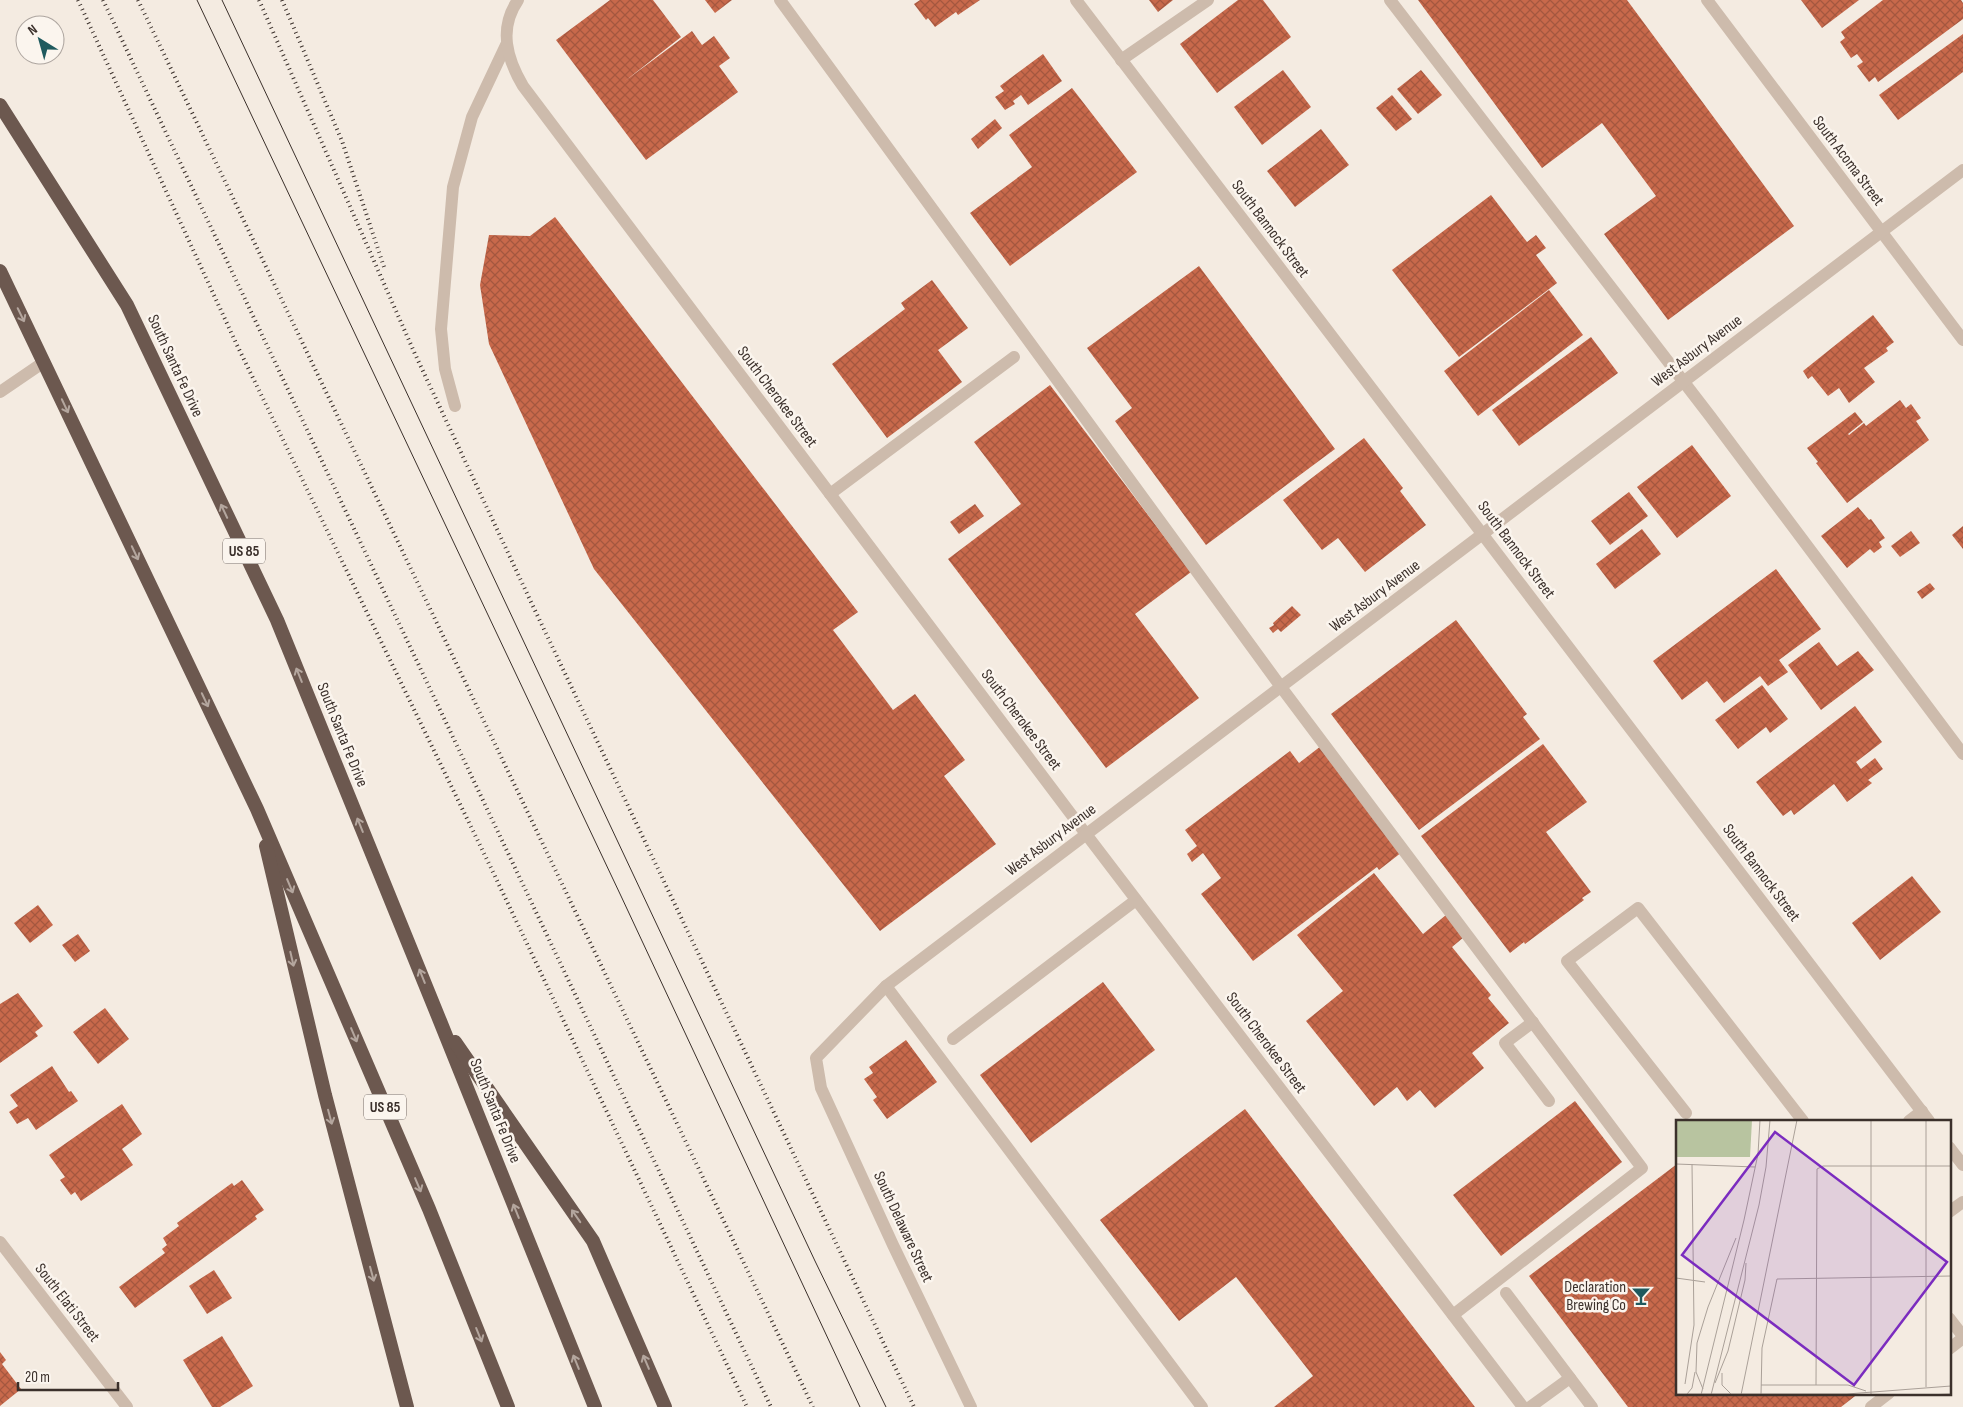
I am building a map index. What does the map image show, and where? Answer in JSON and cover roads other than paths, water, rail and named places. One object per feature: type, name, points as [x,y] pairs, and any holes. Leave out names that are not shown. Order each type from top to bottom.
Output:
[{"type":"highway","name":"South Santa Fe Drive","points":[[0,105],[127,305],[276,620],[440,1021],[594,1407]]},
{"type":"highway","name":"US 85","points":[[0,272],[257,809],[429,1209],[508,1407]]},
{"type":"highway","points":[[257,809],[324,1095],[407,1407]]},
{"type":"highway","points":[[440,1021],[594,1241],[665,1407]]},
{"type":"street","points":[[455,406],[445,369],[441,329],[454,187],[472,117],[506,46],[508,23],[518,0]]},
{"type":"street","points":[[780,0],[1281,687],[1642,1168],[1453,1315]]},
{"type":"street","name":"South Bannock Street","points":[[1076,0],[1926,1116]]},
{"type":"street","points":[[1121,60],[1208,0]]},
{"type":"street","points":[[1390,0],[1683,382],[1963,754]]},
{"type":"street","name":"South Acoma Street","points":[[1707,0],[1963,340]]},
{"type":"street","name":"South Cherokee Street","points":[[506,46],[512,67],[523,86],[1086,834],[1522,1407]]},
{"type":"street","name":"West Asbury Avenue","points":[[816,1058],[886,986],[1963,170]]},
{"type":"street","points":[[830,494],[1014,356]]},
{"type":"street","points":[[0,392],[44,362]]},
{"type":"street","points":[[953,1039],[1136,900]]},
{"type":"street","points":[[1686,1113],[1567,961],[1638,908],[1801,1120]]},
{"type":"street","points":[[886,986],[1202,1407]]},
{"type":"street","points":[[1533,1022],[1505,1043],[1549,1101]]},
{"type":"street","name":"South Delaware Street","points":[[816,1058],[821,1088],[893,1245],[971,1407]]},
{"type":"street","points":[[1912,1120],[1926,1116]]},
{"type":"street","points":[[1950,1148],[1963,1165]]},
{"type":"street","points":[[1950,1211],[1963,1202]]},
{"type":"street","name":"South Elati Street","points":[[0,1242],[127,1407]]},
{"type":"street","points":[[1506,1293],[1592,1407]]},
{"type":"street","points":[[1950,1319],[1963,1337],[1950,1348]]},
{"type":"street","points":[[1530,1407],[1570,1378]]},
{"type":"street","points":[[1871,1407],[1888,1394]]},
{"type":"tram line","points":[[197,0],[621,896],[860,1407]]},
{"type":"tram line","points":[[222,0],[815,1261],[886,1407]]},
{"type":"railway","points":[[78,0],[236,343],[492,870],[747,1407]]},
{"type":"railway","points":[[103,0],[771,1407]]},
{"type":"railway","points":[[138,0],[813,1407]]},
{"type":"railway","points":[[259,0],[415,354],[914,1407]]},
{"type":"railway","points":[[282,0],[342,141],[385,270]]},
{"type":"place","name":"Declaration Brewing Co","points":[[1641,1296]]}]
